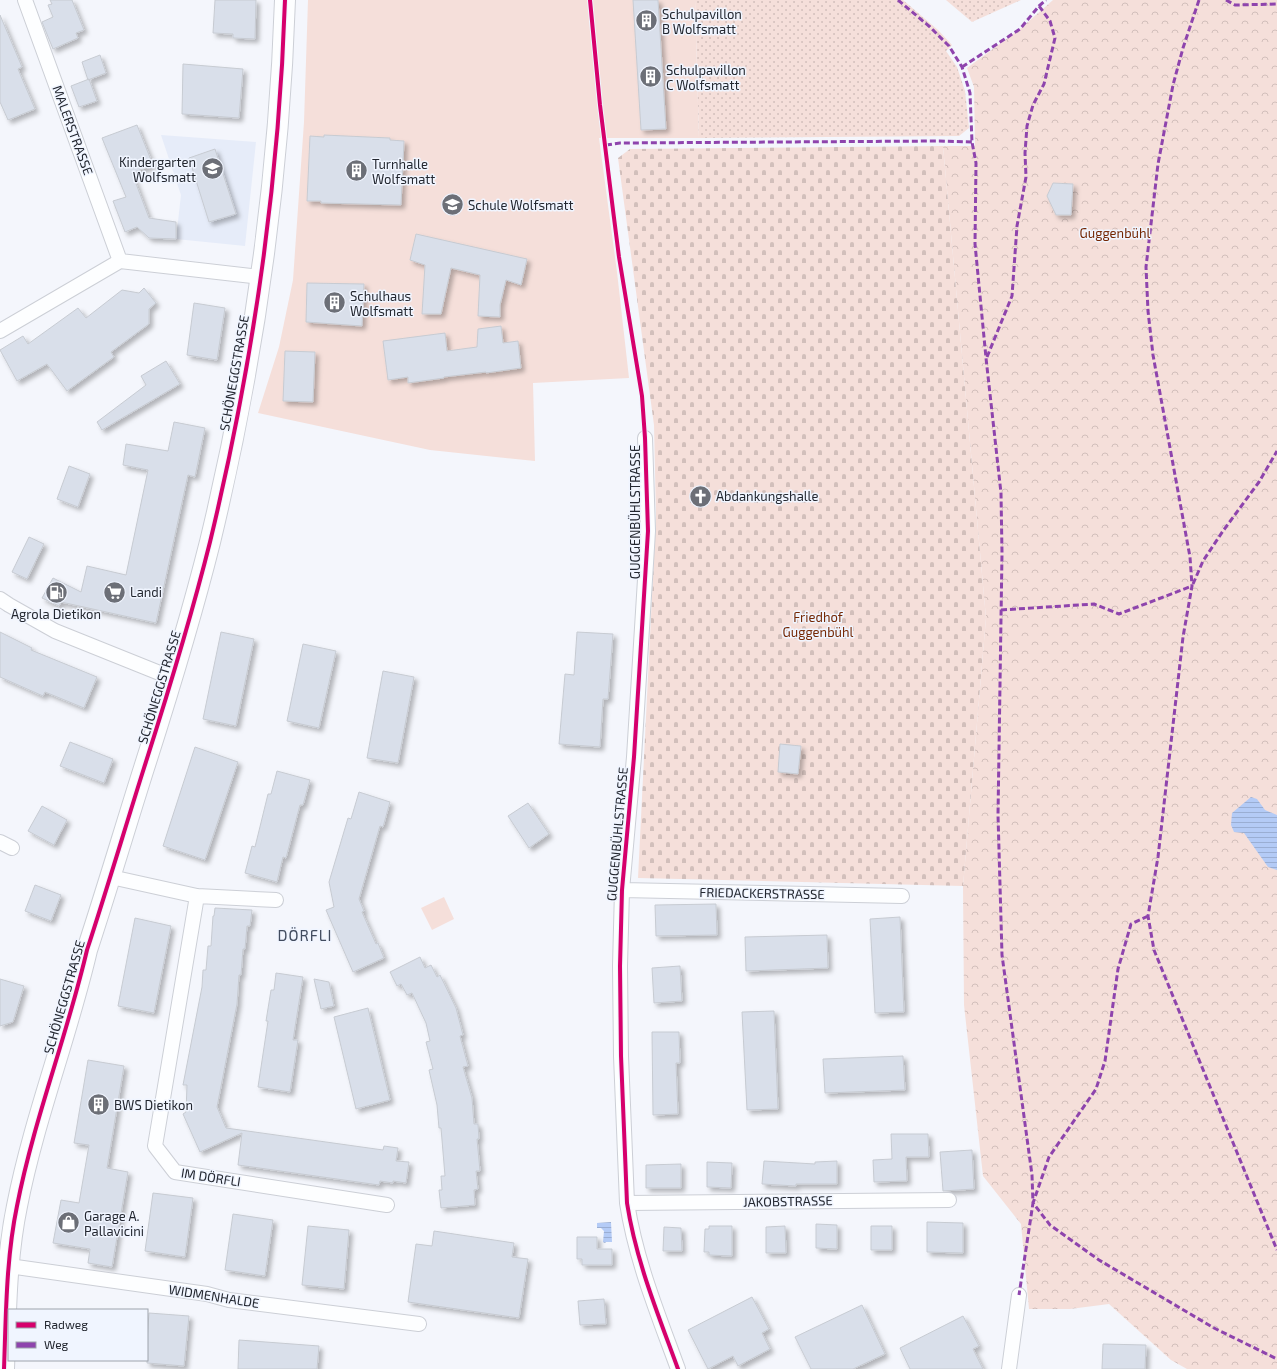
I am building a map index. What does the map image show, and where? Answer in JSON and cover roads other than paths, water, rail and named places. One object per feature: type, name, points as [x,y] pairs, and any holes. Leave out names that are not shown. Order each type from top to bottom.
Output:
[{"type":"street","name":"MALERSTRASSE","points":[[25,0],[120,260]]},
{"type":"street","name":"SCHÖNEGGSTRASSE","points":[[4,1369],[9,1266],[6,1232],[16,1207],[29,1152],[80,979],[87,950],[172,678],[210,541],[234,432],[262,277],[277,130],[285,0]]},
{"type":"street","points":[[0,332],[120,260],[262,277]]},
{"type":"street","name":"GUGGENBÜHLSTRASSE","points":[[645,438],[648,531],[647,560],[635,742],[622,890],[620,973],[621,1056],[627,1203],[630,1225],[637,1253],[653,1303],[678,1369]]},
{"type":"street","points":[[0,599],[55,630],[172,678]]},
{"type":"street","points":[[111,877],[197,896],[276,900]]},
{"type":"street","name":"FRIEDACKERSTRASSE","points":[[622,890],[902,896]]},
{"type":"street","name":"IM DÖRFLI","points":[[197,896],[155,1146],[175,1172],[387,1205]]},
{"type":"street","name":"JAKOBSTRASSE","points":[[627,1203],[949,1200]]},
{"type":"street","name":"WIDMENHALDE","points":[[9,1266],[207,1294],[230,1300],[419,1324]]},
{"type":"street","points":[[1009,1369],[1019,1295]]},
{"type":"water","points":[[1251,797],[1257,799],[1265,810],[1277,815],[1277,870],[1268,867],[1244,833],[1234,832],[1231,825],[1232,813]]},
{"type":"water","points":[[611,1222],[612,1242],[605,1243],[603,1242],[604,1231],[601,1228],[597,1228],[597,1223]]},
{"type":"place","name":"Schulpavillon B Wolfsmatt","points":[[647,21]]},
{"type":"place","name":"Schulpavillon C Wolfsmatt","points":[[650,77]]},
{"type":"place","name":"Kindergarten Wolfsmatt","points":[[212,169]]},
{"type":"place","name":"Turnhalle Wolfsmatt","points":[[356,171]]},
{"type":"place","name":"Schule Wolfsmatt","points":[[453,205]]},
{"type":"place","name":"Schulhaus Wolfsmatt","points":[[335,303]]},
{"type":"place","name":"Abdankungshalle","points":[[701,496]]},
{"type":"place","name":"Agrola Dietikon","points":[[56,592]]},
{"type":"place","name":"Landi","points":[[114,592]]},
{"type":"place","name":"BWS Dietikon","points":[[99,1105]]},
{"type":"place","name":"Garage A. Pallavicini","points":[[68,1223]]},
{"type":"district","name":"DÖRFLI","points":[[305,935]]},
{"type":"park label","name":"Guggenbühl","points":[[1115,233]]},
{"type":"park label","name":"Friedhof Guggenbühl","points":[[818,624]]}]
